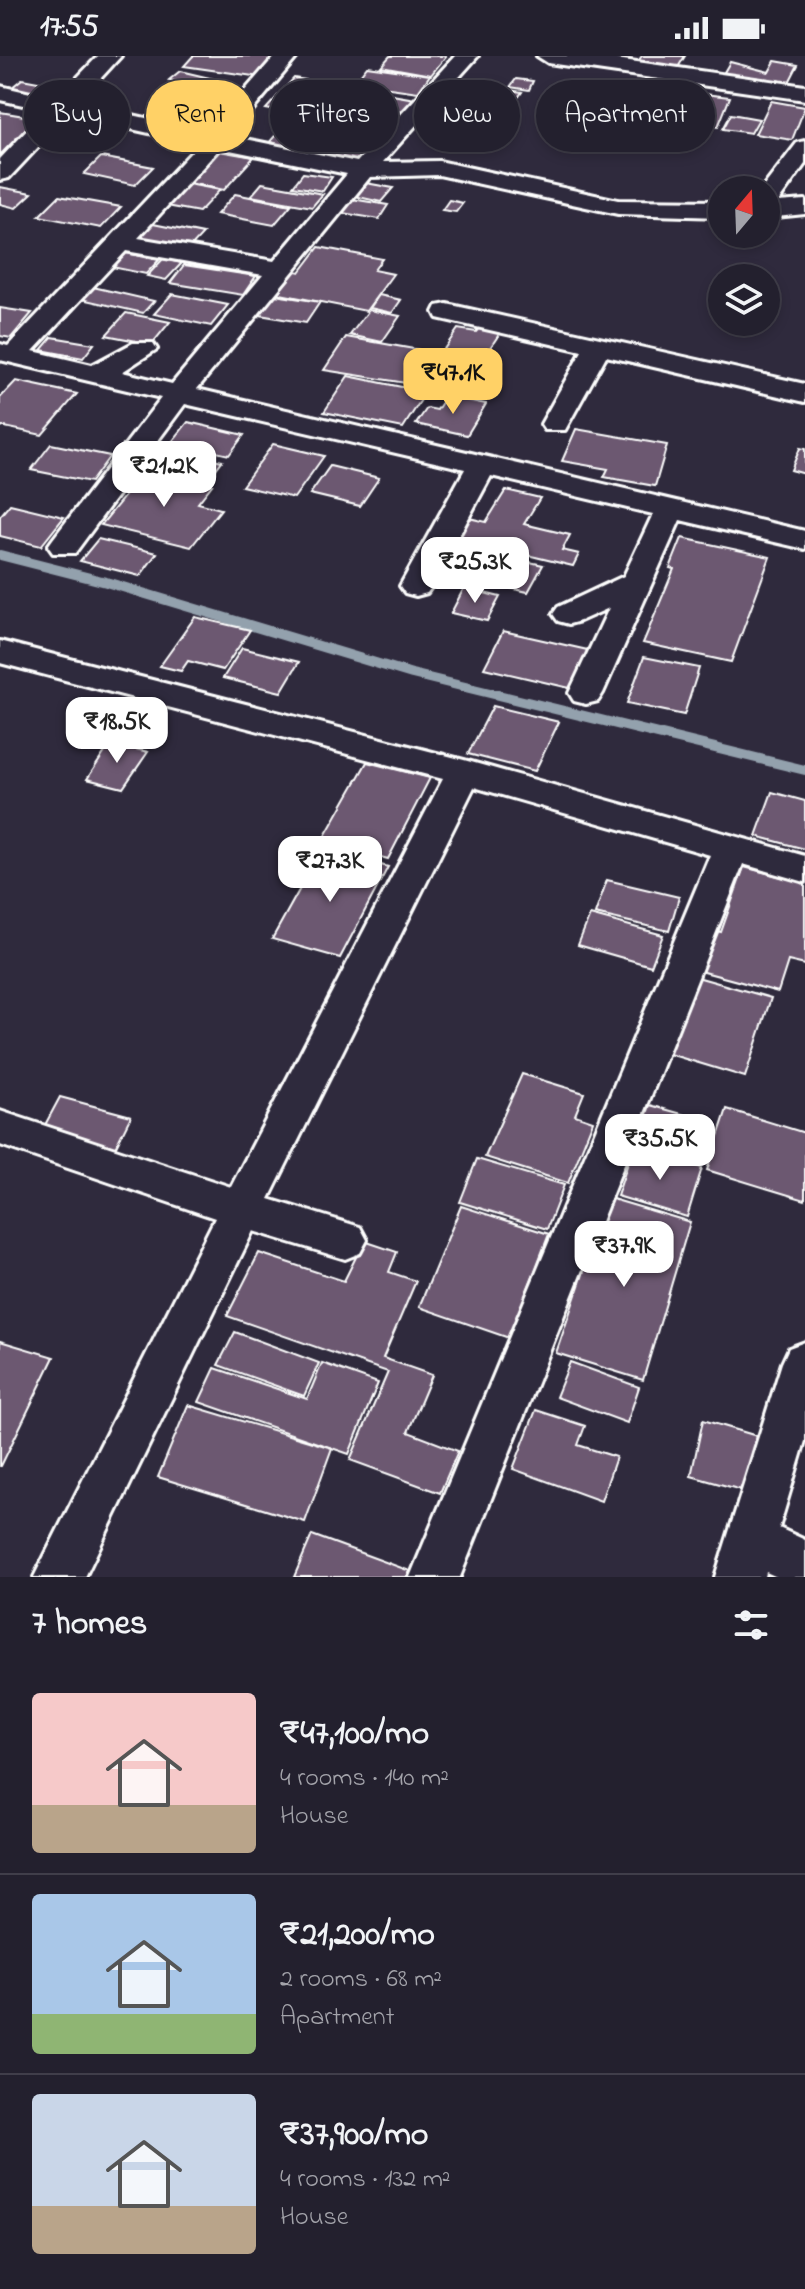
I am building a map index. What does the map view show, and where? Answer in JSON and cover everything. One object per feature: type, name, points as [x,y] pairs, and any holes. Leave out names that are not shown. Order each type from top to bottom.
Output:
[{"type":"street","points":[[87,80],[110,56]]},
{"type":"street","points":[[254,94],[287,56]]},
{"type":"street","points":[[64,546],[179,393],[280,270],[363,170],[467,56]]},
{"type":"street","points":[[548,56],[805,93]]},
{"type":"street","points":[[0,93],[24,98]]},
{"type":"street","points":[[0,173],[24,148]]},
{"type":"street","points":[[254,148],[363,170],[439,168],[618,207],[708,209]]},
{"type":"street","points":[[8,353],[120,242],[204,152]]},
{"type":"street","points":[[780,183],[803,154]]},
{"type":"street","points":[[780,209],[805,207]]},
{"type":"street","points":[[120,242],[280,270]]},
{"type":"street","points":[[447,312],[805,393]]},
{"type":"street","points":[[555,424],[598,346]]},
{"type":"street","points":[[97,374],[143,349]]},
{"type":"street","points":[[8,353],[805,540]]},
{"type":"street","points":[[416,586],[483,463]]},
{"type":"street","points":[[586,693],[671,507]]},
{"type":"street","points":[[569,614],[637,582]]},
{"type":"street","points":[[0,652],[464,772],[805,869]]},
{"type":"street","points":[[59,1577],[464,772]]},
{"type":"street","points":[[435,1577],[731,848]]},
{"type":"street","points":[[0,1128],[345,1240]]},
{"type":"street","points":[[805,1363],[746,1558],[805,1565]]},
{"type":"building","points":[[193,56],[277,56],[260,77],[184,66]]},
{"type":"building","points":[[390,56],[446,56],[431,75],[381,66]]},
{"type":"building","points":[[642,56],[685,56],[675,72],[635,65]]},
{"type":"building","points":[[775,61],[798,65],[785,90],[720,79],[730,62],[769,72]]},
{"type":"building","points":[[367,66],[430,75],[426,80],[414,80],[414,91],[398,89],[398,80],[356,80]]},
{"type":"building","points":[[180,71],[218,80],[169,80]]},
{"type":"building","points":[[22,79],[27,80],[24,80],[24,90],[11,88]]},
{"type":"building","points":[[516,79],[533,81],[529,90],[520,89],[520,80]]},
{"type":"building","points":[[715,95],[730,97],[718,127],[715,127]]},
{"type":"building","points":[[398,96],[414,99],[404,112],[398,111]]},
{"type":"building","points":[[771,101],[805,107],[792,140],[755,134]]},
{"type":"building","points":[[0,112],[24,116],[24,130],[0,155]]},
{"type":"building","points":[[731,114],[759,119],[751,133],[723,129]]},
{"type":"building","points":[[218,152],[254,157],[224,190],[189,183]]},
{"type":"building","points":[[303,152],[370,152],[362,162]]},
{"type":"building","points":[[101,157],[153,167],[135,185],[84,174]]},
{"type":"building","points":[[303,173],[332,177],[323,191],[293,186]]},
{"type":"building","points":[[262,183],[323,194],[312,207],[251,196]]},
{"type":"building","points":[[366,183],[393,188],[381,202],[354,196]]},
{"type":"building","points":[[188,184],[220,190],[199,212],[167,206]]},
{"type":"building","points":[[0,187],[32,193],[16,208],[0,204]]},
{"type":"building","points":[[235,194],[291,205],[274,225],[217,214]]},
{"type":"building","points":[[59,196],[121,207],[101,228],[39,216]]},
{"type":"building","points":[[352,199],[388,205],[379,219],[342,213]]},
{"type":"building","points":[[449,200],[463,203],[456,212],[442,210]]},
{"type":"building","points":[[148,223],[203,234],[190,248],[134,237]]},
{"type":"building","points":[[319,247],[382,259],[374,270],[393,274],[366,311],[270,292],[287,269],[300,272]]},
{"type":"building","points":[[121,252],[159,260],[146,274],[107,266]]},
{"type":"building","points":[[163,259],[182,263],[166,280],[147,276]]},
{"type":"building","points":[[184,265],[256,276],[243,295],[170,283]]},
{"type":"building","points":[[93,287],[154,301],[143,313],[81,299]]},
{"type":"building","points":[[172,294],[228,305],[211,326],[154,314]]},
{"type":"building","points":[[275,295],[320,302],[306,323],[260,315]]},
{"type":"building","points":[[379,295],[401,300],[392,313],[370,308]]},
{"type":"building","points":[[0,308],[32,313],[11,338],[0,336]]},
{"type":"building","points":[[369,310],[400,316],[382,342],[350,335]]},
{"type":"building","points":[[126,313],[170,322],[152,344],[106,335]]},
{"type":"building","points":[[481,326],[502,330],[462,390],[421,382],[458,329],[476,332]]},
{"type":"building","points":[[52,337],[94,344],[83,358],[41,350]]},
{"type":"building","points":[[346,337],[431,352],[412,384],[324,370]]},
{"type":"building","points":[[348,376],[426,392],[403,428],[324,412]]},
{"type":"building","points":[[16,381],[77,394],[42,435],[0,426],[0,398]]},
{"type":"building","points":[[446,396],[486,404],[467,435],[416,424],[427,408],[437,410]]},
{"type":"building","points":[[188,422],[244,435],[229,455],[172,442]]},
{"type":"building","points":[[576,429],[667,445],[655,486],[604,477],[608,469],[562,461]]},
{"type":"building","points":[[51,444],[110,456],[91,482],[31,470]]},
{"type":"building","points":[[273,444],[324,456],[294,498],[242,486]]},
{"type":"building","points":[[800,448],[805,449],[805,474],[791,470]]},
{"type":"building","points":[[191,454],[222,461],[210,477],[178,470]]},
{"type":"building","points":[[330,466],[379,478],[360,506],[310,494]]},
{"type":"building","points":[[146,470],[212,485],[198,503],[221,509],[191,547],[101,525]]},
{"type":"building","points":[[506,490],[540,498],[524,524],[570,535],[562,550],[579,554],[573,566],[456,538],[469,518],[486,522]]},
{"type":"building","points":[[10,504],[64,517],[41,546],[0,536],[0,516]]},
{"type":"building","points":[[682,538],[770,557],[731,662],[643,643],[674,569],[670,568]]},
{"type":"building","points":[[98,539],[157,553],[140,576],[80,561]]},
{"type":"building","points":[[489,553],[543,565],[528,592],[474,580]]},
{"type":"building","points":[[464,588],[500,597],[487,621],[451,613]]},
{"type":"building","points":[[195,617],[250,630],[223,670],[188,661],[181,671],[160,666]]},
{"type":"building","points":[[503,631],[592,651],[574,689],[484,668]]},
{"type":"building","points":[[242,648],[299,662],[281,692],[223,678]]},
{"type":"building","points":[[644,657],[699,668],[684,715],[627,703]]},
{"type":"building","points":[[493,706],[559,722],[535,771],[468,754]]},
{"type":"building","points":[[111,743],[148,752],[123,788],[87,779]]},
{"type":"building","points":[[367,762],[430,778],[388,859],[322,841]]},
{"type":"building","points":[[772,792],[805,801],[805,849],[756,836]]},
{"type":"building","points":[[322,849],[388,867],[340,958],[272,939]]},
{"type":"building","points":[[744,867],[805,883],[805,965],[788,961],[778,992],[693,969],[708,929],[721,932]]},
{"type":"building","points":[[607,880],[679,897],[669,931],[595,914]]},
{"type":"building","points":[[590,915],[663,935],[651,966],[578,945]]},
{"type":"building","points":[[697,977],[771,998],[745,1077],[669,1054]]},
{"type":"building","points":[[522,1074],[584,1093],[575,1115],[593,1121],[568,1183],[485,1157]]},
{"type":"building","points":[[60,1097],[131,1116],[111,1156],[39,1136]]},
{"type":"building","points":[[650,1105],[710,1122],[697,1163],[637,1145]]},
{"type":"building","points":[[727,1109],[805,1133],[805,1200],[707,1170]]},
{"type":"building","points":[[633,1148],[702,1168],[687,1217],[617,1196]]},
{"type":"building","points":[[477,1159],[564,1185],[547,1229],[460,1202]]},
{"type":"building","points":[[609,1198],[690,1222],[643,1380],[556,1353]]},
{"type":"building","points":[[461,1206],[549,1234],[509,1338],[419,1307]]},
{"type":"building","points":[[364,1241],[397,1252],[389,1272],[416,1281],[383,1358],[432,1375],[408,1432],[458,1451],[440,1493],[350,1460],[388,1372],[227,1316],[259,1253],[344,1281]]},
{"type":"building","points":[[235,1332],[319,1363],[304,1396],[218,1365]]},
{"type":"building","points":[[0,1341],[54,1357],[1,1466],[0,1466]]},
{"type":"building","points":[[570,1362],[639,1387],[627,1423],[556,1397]]},
{"type":"building","points":[[322,1363],[378,1383],[349,1454],[199,1402],[215,1368],[307,1399]]},
{"type":"building","points":[[188,1405],[332,1448],[305,1522],[158,1477]]},
{"type":"building","points":[[536,1410],[585,1426],[578,1445],[616,1457],[601,1501],[513,1469]]},
{"type":"building","points":[[703,1420],[757,1436],[745,1491],[691,1476]]},
{"type":"building","points":[[312,1535],[410,1571],[407,1577],[294,1577]]},
{"type":"waterway","points":[[0,555],[106,582],[412,674],[805,770]]}]
